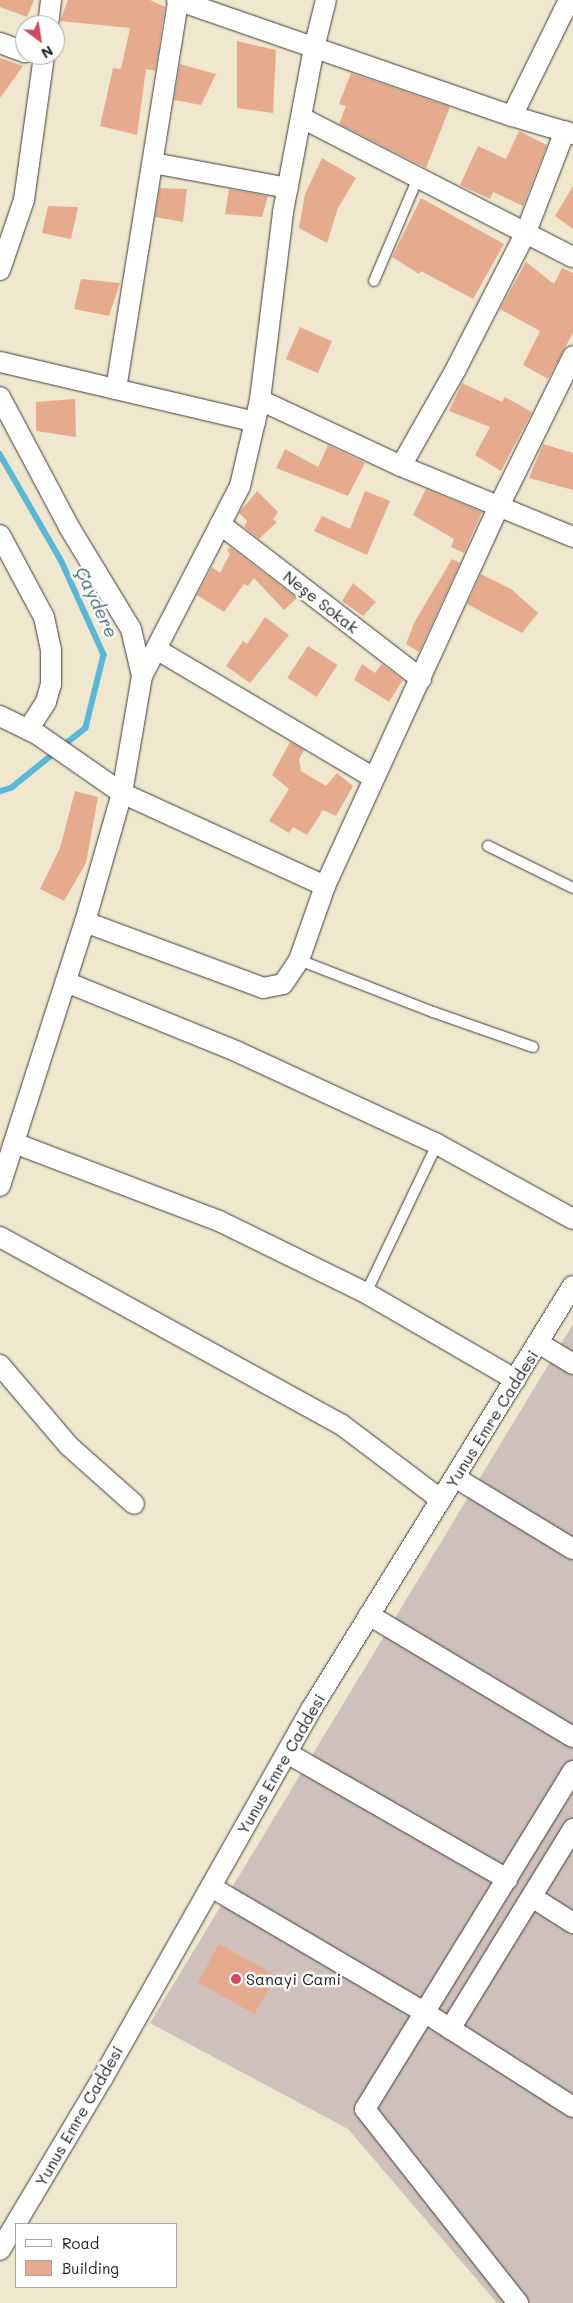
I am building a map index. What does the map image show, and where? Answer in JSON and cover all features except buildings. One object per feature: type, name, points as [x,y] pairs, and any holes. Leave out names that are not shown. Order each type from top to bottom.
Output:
[{"type":"street","points":[[49,15],[51,0]]},
{"type":"street","points":[[116,389],[178,0],[512,116],[569,132],[526,232],[456,369],[400,466]]},
{"type":"street","points":[[0,1186],[85,922],[122,793],[142,676],[198,572],[240,486],[260,400],[288,188],[314,48],[326,0]]},
{"type":"street","points":[[512,116],[564,1]]},
{"type":"street","points":[[0,43],[15,48]]},
{"type":"street","points":[[0,270],[24,200],[35,65]]},
{"type":"street","points":[[302,118],[526,232],[573,258]]},
{"type":"street","points":[[153,163],[288,188]]},
{"type":"street","points":[[85,922],[263,988],[283,984],[299,960],[325,886],[422,679],[500,504],[573,356]]},
{"type":"street","points":[[0,362],[255,422]]},
{"type":"street","points":[[0,397],[70,527],[131,628],[142,676]]},
{"type":"street","points":[[260,400],[400,466],[500,504],[573,537]]},
{"type":"street","name":"Neşe Sokak","points":[[220,524],[422,679]]},
{"type":"street","points":[[0,534],[44,617],[51,650],[50,684],[46,702],[32,732]]},
{"type":"street","points":[[156,649],[374,778]]},
{"type":"street","points":[[0,716],[32,732],[81,762],[122,793],[325,886]]},
{"type":"street","points":[[66,982],[238,1052],[437,1144],[573,1219]]},
{"type":"street","points":[[14,1143],[219,1221],[366,1293],[516,1380]]},
{"type":"street","points":[[0,1237],[342,1425],[440,1500]]},
{"type":"street","name":"Yunus Emre Caddesi","points":[[16,2223],[287,1753],[369,1615],[540,1344],[573,1286]]},
{"type":"street","points":[[540,1344],[573,1364]]},
{"type":"street","points":[[0,1365],[69,1446],[134,1504]]},
{"type":"street","points":[[456,1478],[573,1549]]},
{"type":"street","points":[[369,1615],[573,1737]]},
{"type":"street","points":[[287,1753],[507,1879]]},
{"type":"street","points":[[518,2303],[365,2109],[573,1771]]},
{"type":"street","points":[[450,2029],[573,1829]]},
{"type":"street","points":[[211,1887],[424,2012],[573,2107]]},
{"type":"street","points":[[532,1897],[573,1923]]},
{"type":"street","name":"Yunus Emre Caddesi","points":[[0,2250],[15,2224]]},
{"type":"lane","points":[[374,281],[418,178]]},
{"type":"lane","points":[[488,846],[573,888]]},
{"type":"lane","points":[[299,960],[424,1009],[533,1047]]},
{"type":"lane","points":[[366,1293],[437,1144]]},
{"type":"shaded area","points":[[573,1324],[573,2303],[497,2303],[348,2129],[150,2023]]},
{"type":"waterway","name":"Çaydere","points":[[0,454],[61,560],[104,655],[86,728],[12,788],[0,792]]},
{"type":"place","name":"Sanayi Cami","points":[[236,1979]]}]
